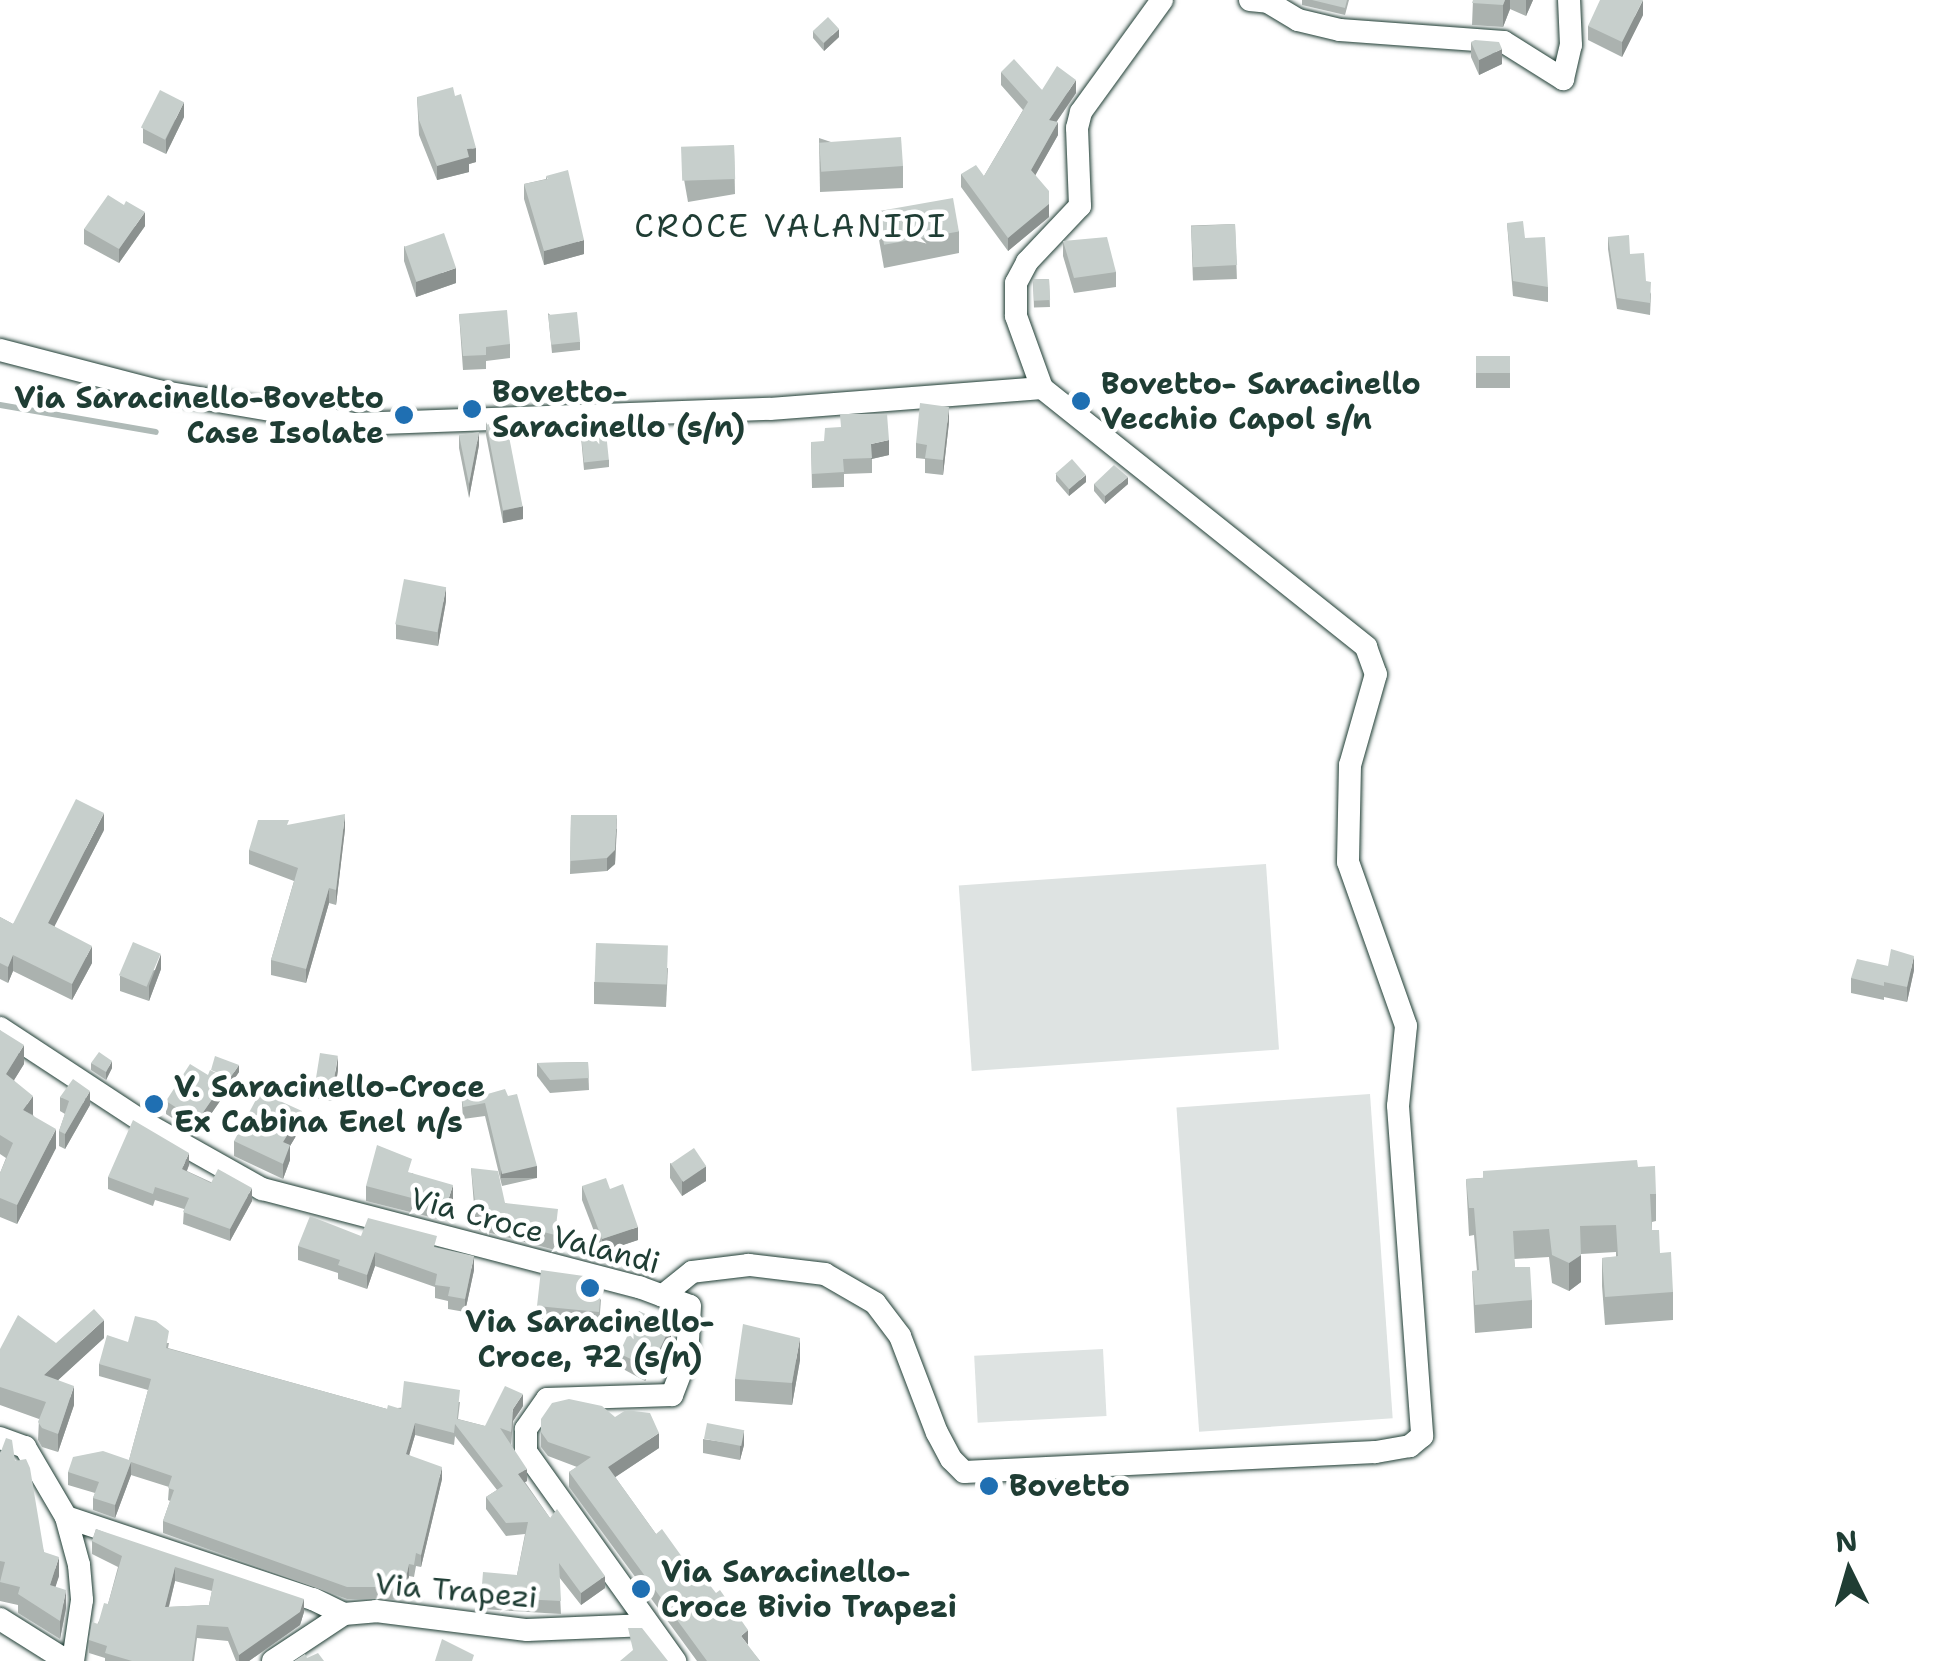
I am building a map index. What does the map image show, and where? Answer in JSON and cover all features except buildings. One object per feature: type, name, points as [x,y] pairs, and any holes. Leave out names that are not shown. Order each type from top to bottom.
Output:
[{"type":"street","points":[[662,1296],[692,1272],[750,1264],[825,1274],[875,1302],[900,1336],[937,1432],[951,1459],[964,1472],[1375,1452],[1410,1446],[1422,1436],[1398,1106],[1406,1026],[1348,862],[1350,764],[1376,674],[1366,647],[1042,388],[1016,316],[1016,283],[1027,262],[1080,206],[1077,128],[1081,112],[1162,0]]},
{"type":"street","points":[[1250,0],[1340,30],[1504,42],[1563,79],[1571,45],[1568,0]]},
{"type":"street","points":[[0,350],[158,391],[354,424],[770,409],[1042,388]]},
{"type":"street","name":"Via Croce Valandi","points":[[0,1028],[144,1122],[262,1189],[690,1306],[687,1356],[672,1395],[547,1398],[526,1428],[526,1452],[676,1661]]},
{"type":"street","points":[[0,1438],[25,1448],[66,1518],[82,1600],[70,1661],[0,1620]]},
{"type":"street","points":[[66,1518],[313,1599],[344,1614]]},
{"type":"street","name":"Via Trapezi","points":[[274,1661],[344,1614],[376,1611],[527,1630],[648,1625]]},
{"type":"shaded area","points":[[1266,864],[1279,1050],[972,1071],[959,885]]},
{"type":"shaded area","points":[[1370,1094],[1393,1418],[1199,1432],[1176,1108]]},
{"type":"shaded area","points":[[1103,1349],[1107,1416],[978,1423],[974,1356]]},
{"type":"waterway","points":[[0,405],[156,432]]},
{"type":"place","name":"Bovetto- Saracinello Vecchio Capol s/n","points":[[1081,401]]},
{"type":"place","name":"Bovetto- Saracinello (s/n)","points":[[472,409]]},
{"type":"place","name":"Via Saracinello-Bovetto Case Isolate","points":[[404,415]]},
{"type":"place","name":"V. Saracinello-Croce Ex Cabina Enel n/s","points":[[154,1104]]},
{"type":"place","name":"Via Saracinello- Croce, 72 (s/n)","points":[[590,1288]]},
{"type":"place","name":"Bovetto","points":[[989,1486]]},
{"type":"place","name":"Via Saracinello- Croce Bivio Trapezi","points":[[641,1589]]},
{"type":"district","name":"CROCE VALANIDI","points":[[791,226]]}]
